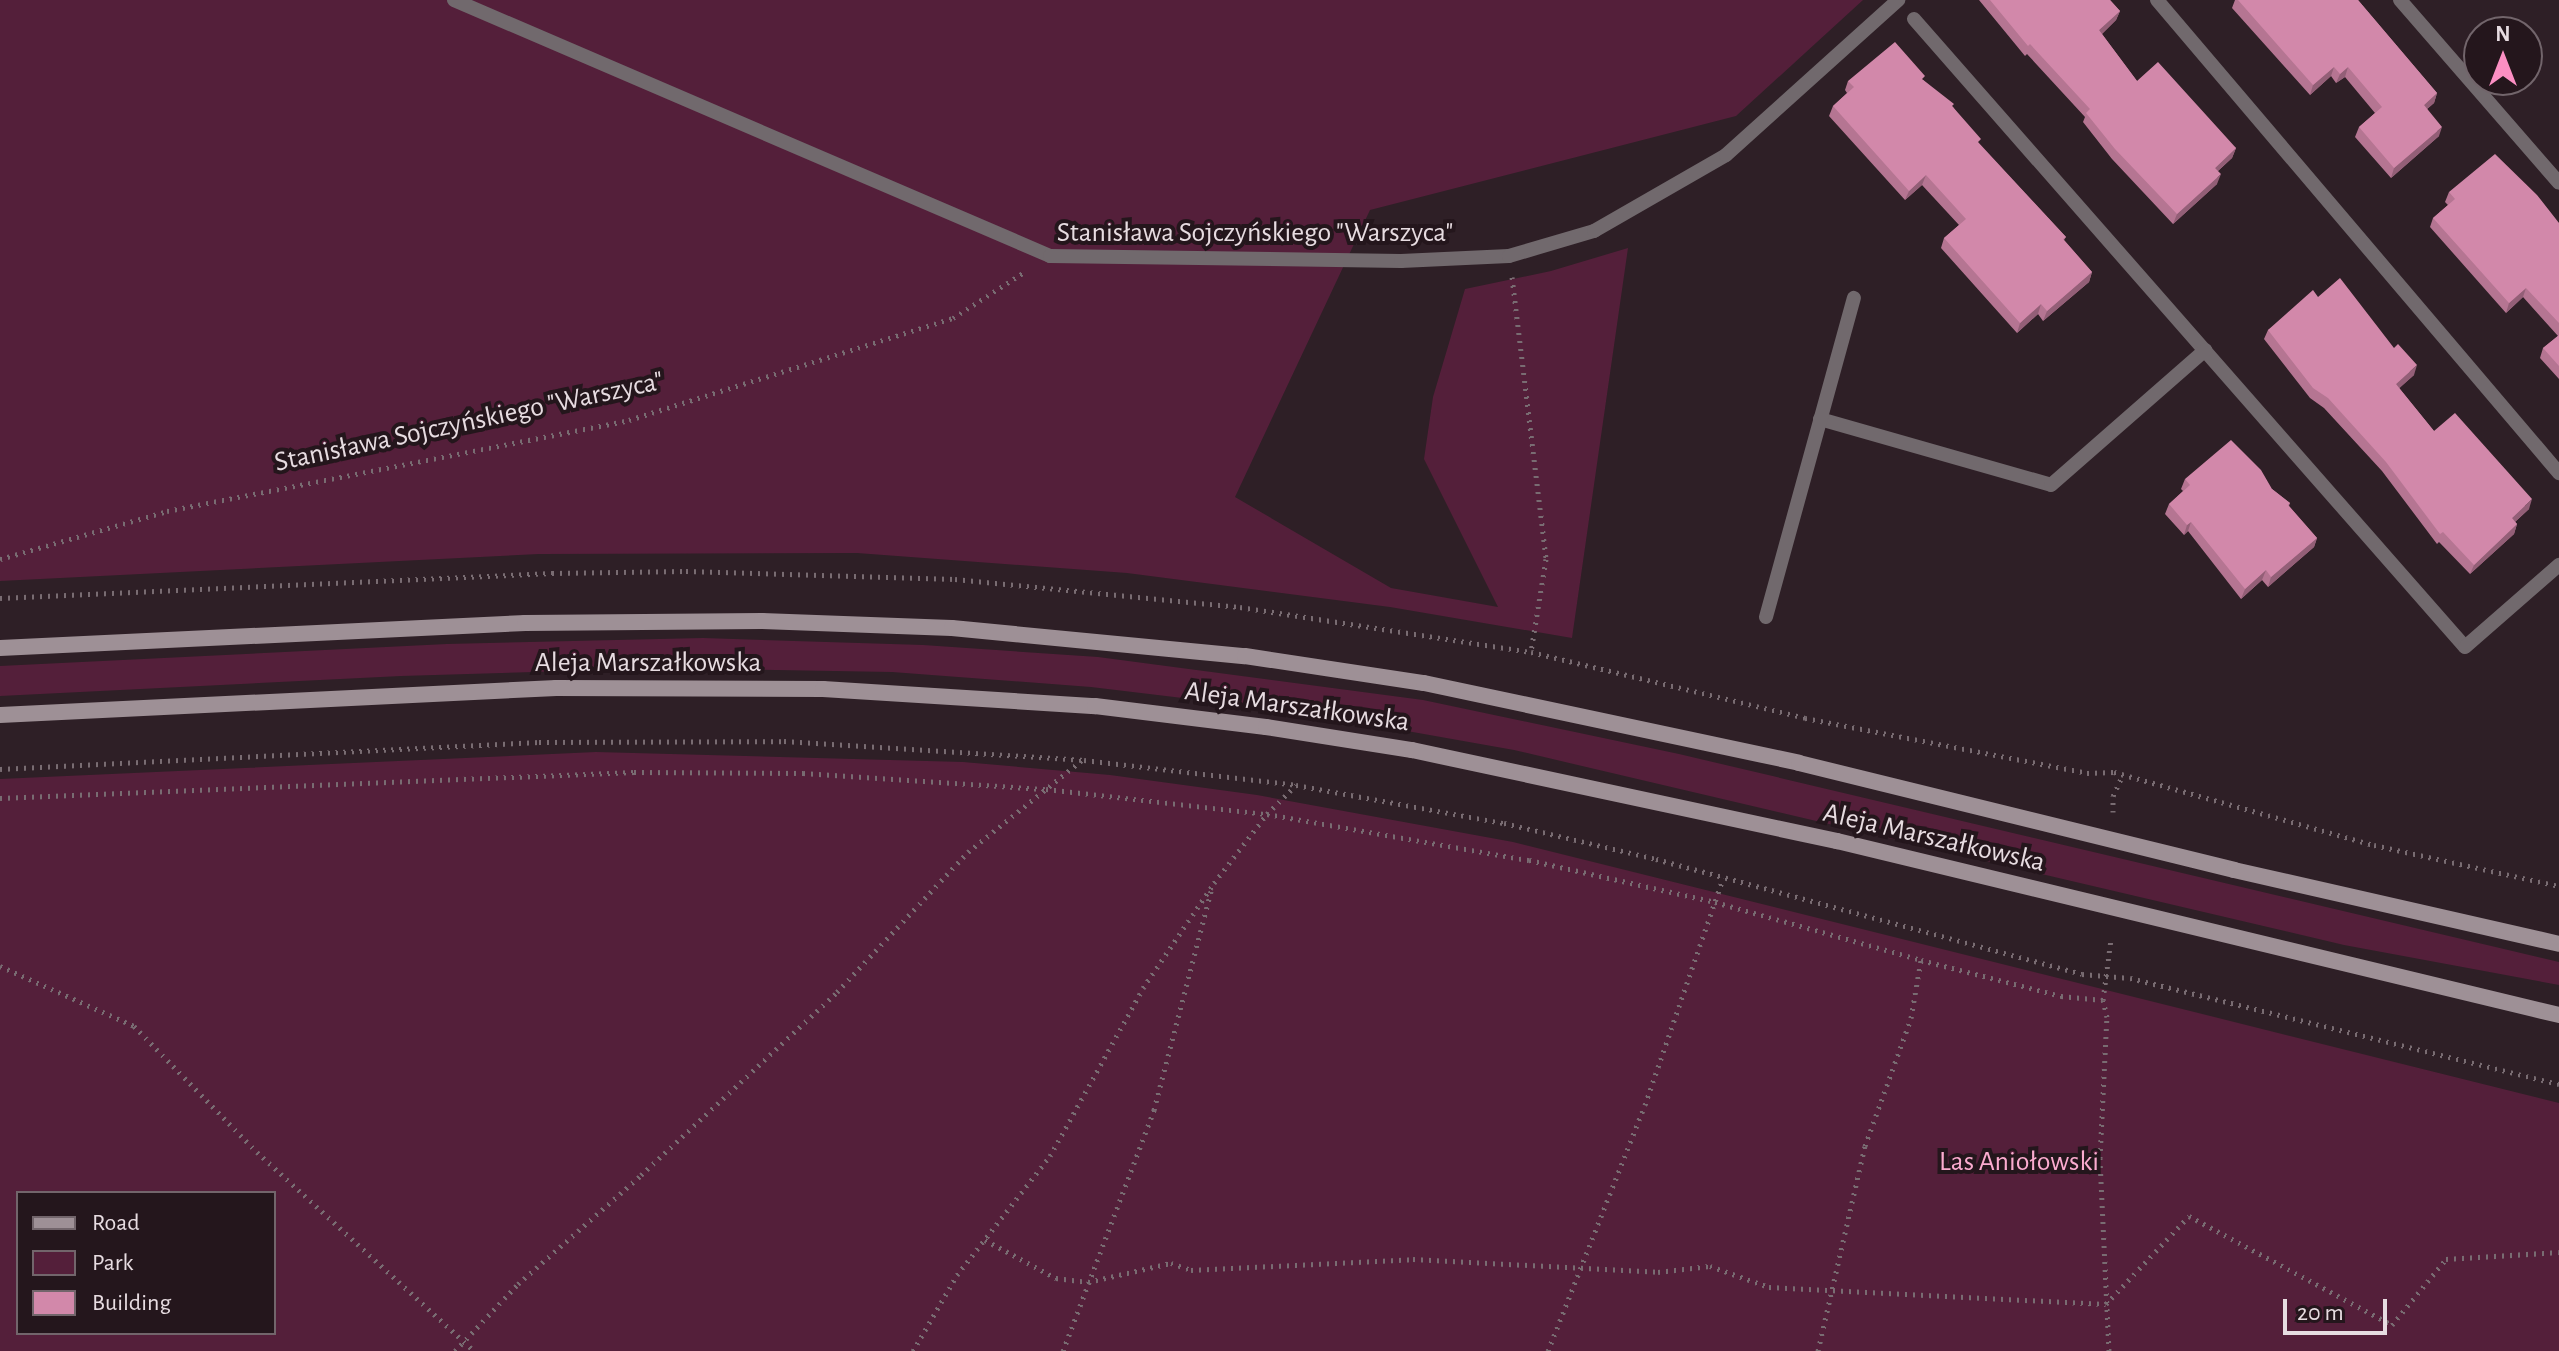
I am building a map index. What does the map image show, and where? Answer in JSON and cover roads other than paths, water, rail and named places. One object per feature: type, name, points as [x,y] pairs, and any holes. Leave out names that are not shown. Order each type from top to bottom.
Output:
[{"type":"main road","name":"Aleja Marszałkowska","points":[[0,648],[525,623],[762,621],[952,628],[1245,656],[1424,683],[1799,763],[2234,870],[2559,944]]},
{"type":"main road","name":"Aleja Marszałkowska","points":[[0,715],[556,688],[823,689],[1126,710],[1266,727],[1442,756],[1837,841],[2559,1015]]},
{"type":"lane","name":"Stanisława Sojczyńskiego \"Warszyca\"","points":[[454,0],[1050,256],[1401,261],[1509,256],[1594,231],[1726,155],[1898,0]]},
{"type":"lane","points":[[2157,0],[2559,473]]},
{"type":"lane","points":[[2400,0],[2559,183]]},
{"type":"lane","points":[[1914,19],[2465,647],[2559,565]]},
{"type":"lane","points":[[1766,617],[1854,298]]},
{"type":"lane","points":[[1820,419],[2051,485],[2205,350]]},
{"type":"park label","name":"Las Aniołowski","points":[[2019,1162]]}]
